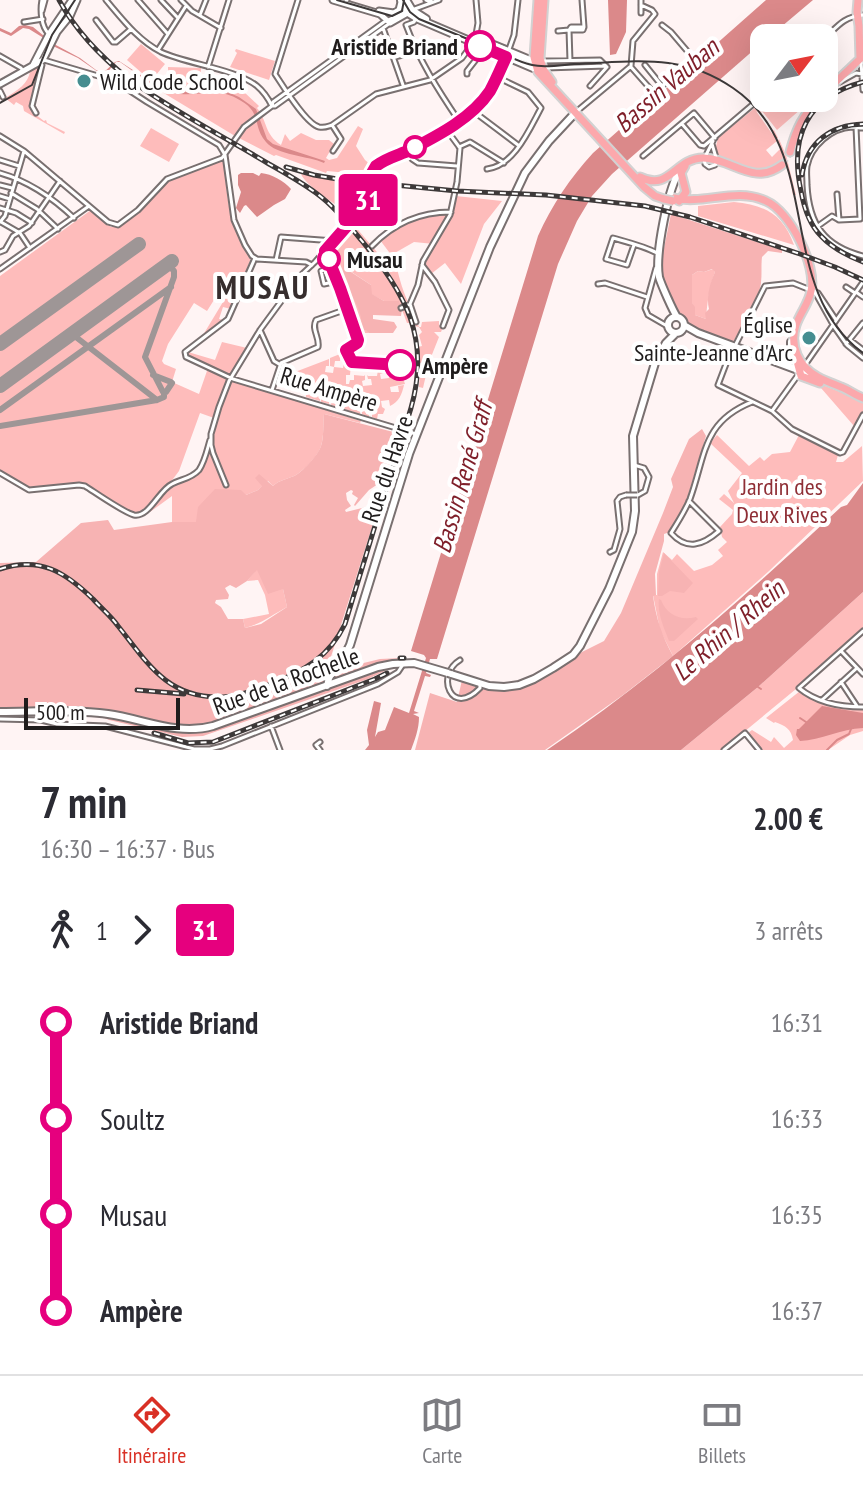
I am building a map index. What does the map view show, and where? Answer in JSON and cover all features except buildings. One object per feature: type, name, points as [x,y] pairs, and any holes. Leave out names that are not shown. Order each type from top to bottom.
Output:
[{"type":"main road","points":[[403,0],[410,13],[485,48],[537,65],[577,112]]},
{"type":"main road","points":[[537,65],[541,0]]},
{"type":"main road","points":[[541,0],[535,44],[537,65],[542,77],[652,194],[672,200],[749,196],[773,205],[788,219],[801,243],[811,278],[810,290],[794,334],[800,372]]},
{"type":"main road","points":[[859,0],[863,46]]},
{"type":"main road","points":[[860,15],[862,60]]},
{"type":"main road","points":[[474,41],[489,43],[507,54]]},
{"type":"main road","points":[[840,82],[862,60]]},
{"type":"main road","points":[[838,82],[862,60]]},
{"type":"main road","name":"Rue du Havre","points":[[330,685],[331,674],[349,648],[365,603],[416,434],[490,247],[525,173],[549,141],[577,112]]},
{"type":"main road","points":[[790,152],[801,120],[808,112]]},
{"type":"main road","points":[[640,177],[658,181],[682,167],[704,160],[762,174],[782,165]]},
{"type":"main road","points":[[672,200],[686,190],[682,167]]},
{"type":"main road","points":[[398,664],[425,666],[478,685],[511,686],[531,681],[579,649],[609,589],[632,532],[635,511],[634,430],[655,363],[674,325],[671,306],[659,275],[662,237],[672,200],[673,183],[682,167]]},
{"type":"main road","points":[[632,170],[653,191],[672,200]]},
{"type":"main road","points":[[810,290],[793,326],[791,342],[800,372],[844,393],[860,397]]},
{"type":"main road","points":[[674,325],[817,377],[860,397]]},
{"type":"main road","name":"Rue de la Rochelle","points":[[0,712],[106,714],[173,729],[199,730],[375,668],[398,664]]},
{"type":"street","points":[[43,0],[44,29],[52,35]]},
{"type":"street","points":[[106,0],[142,40],[158,50],[252,82],[272,106]]},
{"type":"street","points":[[138,0],[168,34]]},
{"type":"street","points":[[161,0],[178,18]]},
{"type":"street","points":[[200,16],[206,0]]},
{"type":"street","points":[[208,67],[229,0]]},
{"type":"street","points":[[298,0],[275,74],[313,125],[320,127],[332,125],[376,94],[434,82],[462,58],[474,41],[478,20],[476,0]]},
{"type":"street","points":[[333,0],[385,23],[397,20],[429,1],[439,0]]},
{"type":"street","points":[[346,0],[388,14],[397,12],[403,0]]},
{"type":"street","points":[[0,473],[29,490],[85,486],[133,515],[139,515],[167,487],[197,471],[205,457],[230,377],[299,277],[367,203],[374,169],[379,163],[459,121],[473,111],[489,92],[514,35],[518,0]]},
{"type":"street","points":[[558,31],[584,27],[582,0]]},
{"type":"street","points":[[36,113],[32,106],[41,60],[73,1]]},
{"type":"street","points":[[52,35],[70,16],[73,1]]},
{"type":"street","points":[[180,1],[221,28]]},
{"type":"street","points":[[641,2],[641,13]]},
{"type":"street","points":[[577,112],[631,67],[633,41],[655,14],[641,2]]},
{"type":"street","points":[[158,50],[186,6]]},
{"type":"street","points":[[0,136],[24,151],[112,225],[120,224],[167,179],[225,155],[255,118],[385,23],[410,13]]},
{"type":"street","points":[[410,13],[414,22],[406,25],[417,52],[459,121]]},
{"type":"street","points":[[838,25],[843,20],[860,15]]},
{"type":"street","points":[[24,22],[43,19]]},
{"type":"street","points":[[96,20],[113,42],[131,29]]},
{"type":"street","points":[[385,23],[404,87]]},
{"type":"street","points":[[631,67],[654,93],[694,59],[662,25]]},
{"type":"street","points":[[569,30],[570,61]]},
{"type":"street","points":[[467,74],[485,48]]},
{"type":"street","points":[[394,57],[417,52]]},
{"type":"street","points":[[0,56],[25,70]]},
{"type":"street","points":[[0,84],[41,60],[115,81],[222,148],[234,220],[255,258],[312,265]]},
{"type":"street","points":[[537,65],[599,60],[607,67]]},
{"type":"street","points":[[862,60],[863,90]]},
{"type":"street","points":[[537,65],[607,67]]},
{"type":"street","points":[[645,65],[662,86]]},
{"type":"street","points":[[590,86],[607,67]]},
{"type":"street","points":[[840,82],[856,73],[862,75]]},
{"type":"street","points":[[487,169],[504,163],[541,108],[528,92],[497,77]]},
{"type":"street","points":[[0,91],[3,97]]},
{"type":"street","points":[[696,149],[715,138],[750,107]]},
{"type":"street","points":[[473,111],[518,145]]},
{"type":"street","points":[[643,156],[694,113],[715,138]]},
{"type":"street","points":[[682,124],[702,146]]},
{"type":"street","points":[[332,125],[341,139],[333,151]]},
{"type":"street","points":[[817,227],[831,216],[839,220],[860,219],[856,127]]},
{"type":"street","points":[[863,128],[844,129],[827,136],[817,146],[806,170],[808,204],[817,227],[834,244],[863,256]]},
{"type":"street","points":[[416,322],[410,304],[422,265],[451,212],[457,182],[459,147],[446,129]]},
{"type":"street","points":[[704,160],[715,138]]},
{"type":"street","points":[[459,147],[468,141],[504,163]]},
{"type":"street","points":[[712,144],[716,162]]},
{"type":"street","points":[[408,150],[418,163],[458,166]]},
{"type":"street","points":[[24,151],[0,222],[19,232],[30,248]]},
{"type":"street","points":[[0,160],[19,166]]},
{"type":"street","points":[[0,173],[16,178],[49,197],[74,218]]},
{"type":"street","points":[[0,252],[5,250],[12,236],[27,229],[60,181]]},
{"type":"street","points":[[0,185],[40,211],[58,229]]},
{"type":"street","points":[[837,194],[839,220]]},
{"type":"street","points":[[0,196],[10,199]]},
{"type":"street","points":[[0,269],[89,206]]},
{"type":"street","points":[[0,208],[15,212],[32,223]]},
{"type":"street","points":[[372,246],[385,232],[408,220],[431,213],[451,212]]},
{"type":"street","points":[[276,260],[281,237],[334,241]]},
{"type":"street","points":[[634,245],[627,265],[606,259],[613,238],[653,250],[657,255],[656,265],[645,312],[651,318],[674,325]]},
{"type":"street","points":[[325,251],[358,341],[346,350],[352,362],[403,365]]},
{"type":"street","name":"Rue Ampère","points":[[255,258],[228,319],[184,355],[230,377],[416,434]]},
{"type":"street","points":[[422,265],[435,282],[449,310],[443,326]]},
{"type":"street","points":[[332,267],[321,271],[324,284],[338,281]]},
{"type":"street","points":[[772,411],[863,282]]},
{"type":"street","points":[[598,284],[605,283],[647,297]]},
{"type":"street","points":[[863,358],[846,344],[820,294],[793,283],[764,286],[718,385],[772,411],[789,427],[840,453],[863,415]]},
{"type":"street","points":[[846,287],[863,297]]},
{"type":"street","points":[[401,308],[410,304]]},
{"type":"street","points":[[272,390],[283,361],[318,347],[314,326],[316,320],[347,309]]},
{"type":"street","points":[[846,344],[863,323]]},
{"type":"street","points":[[260,330],[274,361],[280,365]]},
{"type":"street","points":[[850,340],[863,350]]},
{"type":"street","points":[[689,501],[719,532],[700,544],[694,545],[671,533],[689,501],[712,431],[731,413],[752,402]]},
{"type":"street","points":[[210,440],[226,485]]},
{"type":"street","points":[[610,552],[614,550],[620,529],[617,501],[620,497],[645,491],[649,477],[644,468],[634,465]]},
{"type":"street","points":[[860,708],[811,697],[799,688],[863,631]]},
{"type":"street","points":[[858,636],[863,641]]},
{"type":"street","points":[[841,651],[863,674]]},
{"type":"street","points":[[456,660],[447,680],[450,693],[463,699],[475,693],[478,685]]},
{"type":"street","points":[[0,719],[105,726],[186,748],[202,749],[222,746],[381,683],[401,670],[398,664]]},
{"type":"street","points":[[394,675],[398,664]]},
{"type":"street","points":[[821,700],[857,668]]},
{"type":"street","points":[[841,682],[860,708]]},
{"type":"street","points":[[271,726],[280,750]]},
{"type":"street","points":[[724,750],[745,733],[759,750]]},
{"type":"street","points":[[320,742],[316,745],[320,750]]},
{"type":"green space","points":[[141,44],[165,64],[151,81],[127,60]]},
{"type":"green space","points":[[236,49],[275,61],[269,80],[230,67]]},
{"type":"green space","points":[[41,65],[31,111],[64,134],[24,111],[23,106],[16,102],[14,105],[5,98],[25,83],[30,71]]},
{"type":"green space","points":[[168,67],[201,68],[200,89],[204,81],[210,88],[215,82],[243,91],[259,106],[257,108],[269,132],[281,145],[285,134],[290,141],[301,133],[316,140],[329,140],[334,144],[326,158],[329,160],[337,158],[358,126],[363,129],[356,146],[372,166],[369,175],[326,173],[274,156],[235,136],[162,92],[163,87],[168,87]]},
{"type":"green space","points":[[750,112],[757,112],[778,138],[766,150],[772,157],[781,148],[779,139],[786,155],[796,195],[793,195],[786,161],[757,172],[720,159],[715,150],[718,138]]},
{"type":"green space","points":[[763,112],[798,112],[777,130]]},
{"type":"green space","points":[[151,128],[179,144],[169,162],[140,146]]},
{"type":"green space","points":[[222,161],[233,223],[251,257],[231,309],[223,307],[219,319],[224,320],[207,337],[203,335],[226,297],[219,292],[207,311],[194,303],[168,344],[162,361],[176,369],[172,382],[199,394],[208,368],[185,358],[188,352],[215,360],[222,342],[247,348],[228,379],[361,421],[324,414],[321,446],[303,470],[273,486],[268,481],[258,490],[197,522],[172,522],[172,496],[150,512],[146,510],[134,514],[119,509],[83,487],[24,489],[0,475],[0,276],[91,210],[111,227],[120,227],[167,182]],"holes":[[[200,413],[214,418],[202,466],[191,478],[167,487],[179,471]]]},
{"type":"green space","points":[[301,174],[368,184],[368,190],[350,187],[358,198],[367,193],[364,202],[350,217]]},
{"type":"green space","points":[[456,196],[502,201],[484,224],[461,284],[445,263],[431,274],[424,263],[434,244],[414,242],[393,254],[409,304],[406,305],[389,272],[351,226],[353,224],[382,258],[389,252],[380,240],[388,232],[376,218],[392,198],[395,198],[400,211],[395,213],[401,225],[429,215],[451,213]]},
{"type":"green space","points":[[734,202],[772,213],[790,234],[794,245],[698,216],[698,206]]},
{"type":"green space","points":[[349,228],[393,284],[410,323],[407,323],[399,302],[384,301],[371,294],[371,285],[350,271],[345,260],[353,293],[369,333],[358,333],[329,252]]},
{"type":"green space","points":[[713,269],[706,319],[695,315],[692,275]]},
{"type":"green space","points":[[410,307],[419,327],[414,326]]},
{"type":"green space","points":[[439,321],[443,327],[441,332],[434,332],[439,337],[423,388],[419,387],[421,363],[418,347],[422,346],[419,335],[422,332],[419,327],[422,322]]},
{"type":"green space","points":[[345,351],[351,364],[346,384],[354,380],[354,375],[365,375],[363,386],[372,385],[367,375],[377,376],[378,370],[383,370],[381,379],[389,378],[385,366],[394,366],[405,384],[390,387],[391,392],[399,392],[398,386],[404,385],[400,397],[393,404],[390,406],[389,400],[381,401],[385,409],[377,419],[372,417],[374,408],[366,409],[369,417],[362,414],[364,402],[355,404],[360,414],[331,405],[335,401],[333,395],[325,396],[329,404],[321,402],[324,390],[315,391],[320,401],[306,397],[306,394],[313,393],[313,388],[306,385],[308,377],[300,378],[303,385],[297,385],[295,372],[329,359],[325,372],[333,373],[334,367],[343,368],[342,353]]},
{"type":"green space","points":[[340,354],[340,361],[335,361],[334,367],[330,366],[330,358]]},
{"type":"green space","points":[[810,380],[863,401],[863,414],[858,422],[854,426],[821,388]]},
{"type":"green space","name":"Jardin des Deux Rives","points":[[717,435],[749,466],[760,457],[764,461],[772,454],[790,452],[799,435],[838,455],[836,462],[843,462],[862,446],[863,481],[769,571],[673,656],[660,630],[653,595],[657,595],[657,574],[663,552],[672,560],[677,554],[694,571],[712,565],[723,556],[718,550],[727,542],[722,537],[720,527],[733,510],[719,499],[724,494],[734,503],[728,491],[742,473],[710,443]]},
{"type":"green space","points":[[257,569],[283,589],[287,607],[245,628],[243,619],[269,614],[258,580],[247,581]]},
{"type":"green space","points":[[863,592],[863,631],[801,687],[722,750],[681,750],[758,687]]},
{"type":"green space","points":[[800,691],[820,702],[863,709],[863,731],[850,735],[828,750],[762,750],[748,733],[752,730],[771,742],[774,737],[784,748],[793,740],[791,733],[766,718]]},
{"type":"shaded area","points":[[671,214],[782,250],[782,253],[768,251],[762,257],[757,297],[733,342],[689,325],[684,316],[677,312],[661,278]],"holes":[[[712,269],[715,272],[709,290],[706,319],[695,315],[692,275]]]},
{"type":"shaded area","points":[[344,260],[349,262],[351,272],[371,285],[372,294],[384,301],[399,301],[401,316],[373,315],[373,319],[394,322],[397,327],[393,333],[361,330],[359,311],[344,278]]},
{"type":"shaded area","points":[[324,414],[401,434],[383,485],[378,484],[369,490],[355,506],[358,498],[351,490],[346,493],[351,506],[346,512],[370,506],[378,508],[329,663],[339,669],[380,659],[401,658],[387,670],[368,679],[203,736],[182,737],[109,720],[87,710],[0,710],[0,563],[36,562],[81,523],[108,520],[114,530],[196,522],[198,507],[215,489],[241,490],[246,495],[262,486],[255,478],[259,474],[273,486],[299,473],[321,446]],"holes":[[[257,570],[268,594],[283,589],[287,607],[261,624],[245,628],[243,619],[228,619],[215,603],[216,600],[228,599],[225,588],[230,585],[236,588]]]},
{"type":"shaded area","points":[[702,429],[706,436],[687,499],[670,532],[664,534],[655,574],[656,595],[653,596],[656,612],[673,656],[545,750],[415,750],[430,693],[457,702],[462,680],[483,689],[520,687],[533,683],[604,641],[621,613],[663,513],[673,487],[671,479],[689,439]]},
{"type":"shaded area","points":[[664,553],[693,583],[684,593],[670,591],[658,596]]},
{"type":"shaded area","points":[[659,599],[675,616],[698,619],[674,641],[669,641],[663,626]]},
{"type":"water","points":[[608,0],[627,0],[626,32],[616,54],[610,55]]},
{"type":"water","points":[[766,0],[813,0],[785,24],[750,24],[750,53],[612,174],[592,196],[577,221],[558,264],[437,659],[430,659],[426,673],[431,675],[425,676],[414,711],[419,713],[413,714],[419,717],[419,721],[411,750],[365,750],[369,745],[367,730],[374,701],[381,703],[375,737],[385,730],[394,707],[409,713],[426,658],[411,651],[538,236],[569,182],[593,153]]},
{"type":"water","points":[[25,25],[33,27],[54,44],[103,73],[115,62],[119,61],[159,87],[180,92],[223,90],[239,97],[256,109],[267,139],[273,144],[325,161],[285,153],[271,146],[262,136],[250,108],[229,95],[172,93],[148,82],[120,62],[116,62],[105,75],[101,74],[29,29],[23,28],[11,36],[0,31],[0,28],[11,33]]},
{"type":"water","points":[[253,173],[273,176],[291,189],[285,199],[257,217],[246,205],[240,213],[236,208],[241,192],[238,175]]},
{"type":"water","name":"Le Rhin / Rhein","points":[[863,483],[863,592],[758,687],[681,750],[547,750],[625,694],[699,634],[841,507],[847,505]]},
{"type":"water","points":[[822,706],[863,713],[863,728],[800,741],[796,735],[797,729]]},
{"type":"waterway","points":[[800,718],[806,722]]},
{"type":"waterway","points":[[827,750],[849,734],[851,729]]},
{"type":"taxiway","points":[[168,264],[174,271],[174,277],[145,357],[163,392],[172,383]]},
{"type":"taxiway","points":[[0,410],[171,287]]},
{"type":"taxiway","points":[[72,334],[157,400]]},
{"type":"taxiway","points":[[153,375],[171,382]]},
{"type":"taxiway","points":[[0,426],[157,400],[164,397],[164,393]]},
{"type":"runway","points":[[0,344],[139,244]]},
{"type":"runway","points":[[0,386],[172,261]]},
{"type":"tunnel","points":[[782,165],[790,152]]},
{"type":"tram line","points":[[0,103],[32,85],[52,35],[75,0]]},
{"type":"tram line","points":[[337,0],[392,16],[402,11],[404,0]]},
{"type":"tram line","points":[[403,0],[419,19],[527,64],[675,64],[695,69],[733,88],[762,115],[780,147],[818,292],[835,325],[863,353]]},
{"type":"railway","points":[[0,569],[27,564],[62,574],[109,615],[159,675],[185,691],[225,697],[283,679],[314,662],[339,636],[345,624],[416,383],[416,338],[402,298],[377,260],[340,216],[305,185],[129,79],[90,43],[59,0]]},
{"type":"railway","points":[[863,82],[828,98],[816,109],[806,122],[798,153],[802,197],[813,226],[830,244],[863,262]]},
{"type":"railway","points":[[802,175],[809,153],[822,138],[841,128],[863,124]]},
{"type":"railway","points":[[286,167],[343,180],[457,191],[546,195],[645,206],[690,217],[800,254],[863,280]]},
{"type":"railway","points":[[154,733],[188,743],[213,742],[387,673]]},
{"type":"railway","points":[[137,690],[184,694]]},
{"type":"bus line","name":"31","points":[[400,365],[352,362],[346,350],[358,340],[325,251],[367,203],[376,166],[454,124],[473,111],[484,98],[506,57],[480,46]]},
{"type":"place","name":"Aristide Briand","points":[[480,46]]},
{"type":"place","name":"Wild Code School","points":[[84,81]]},
{"type":"place","name":"Musau","points":[[329,259]]},
{"type":"place","name":"Église Sainte-Jeanne d'Arc","points":[[809,338]]},
{"type":"place","name":"Ampère","points":[[400,365]]},
{"type":"district","name":"MUSAU","points":[[263,287]]},
{"type":"water label","name":"Bassin Vauban","points":[[666,85]]},
{"type":"water label","name":"Bassin René Graff","points":[[462,477]]}]
